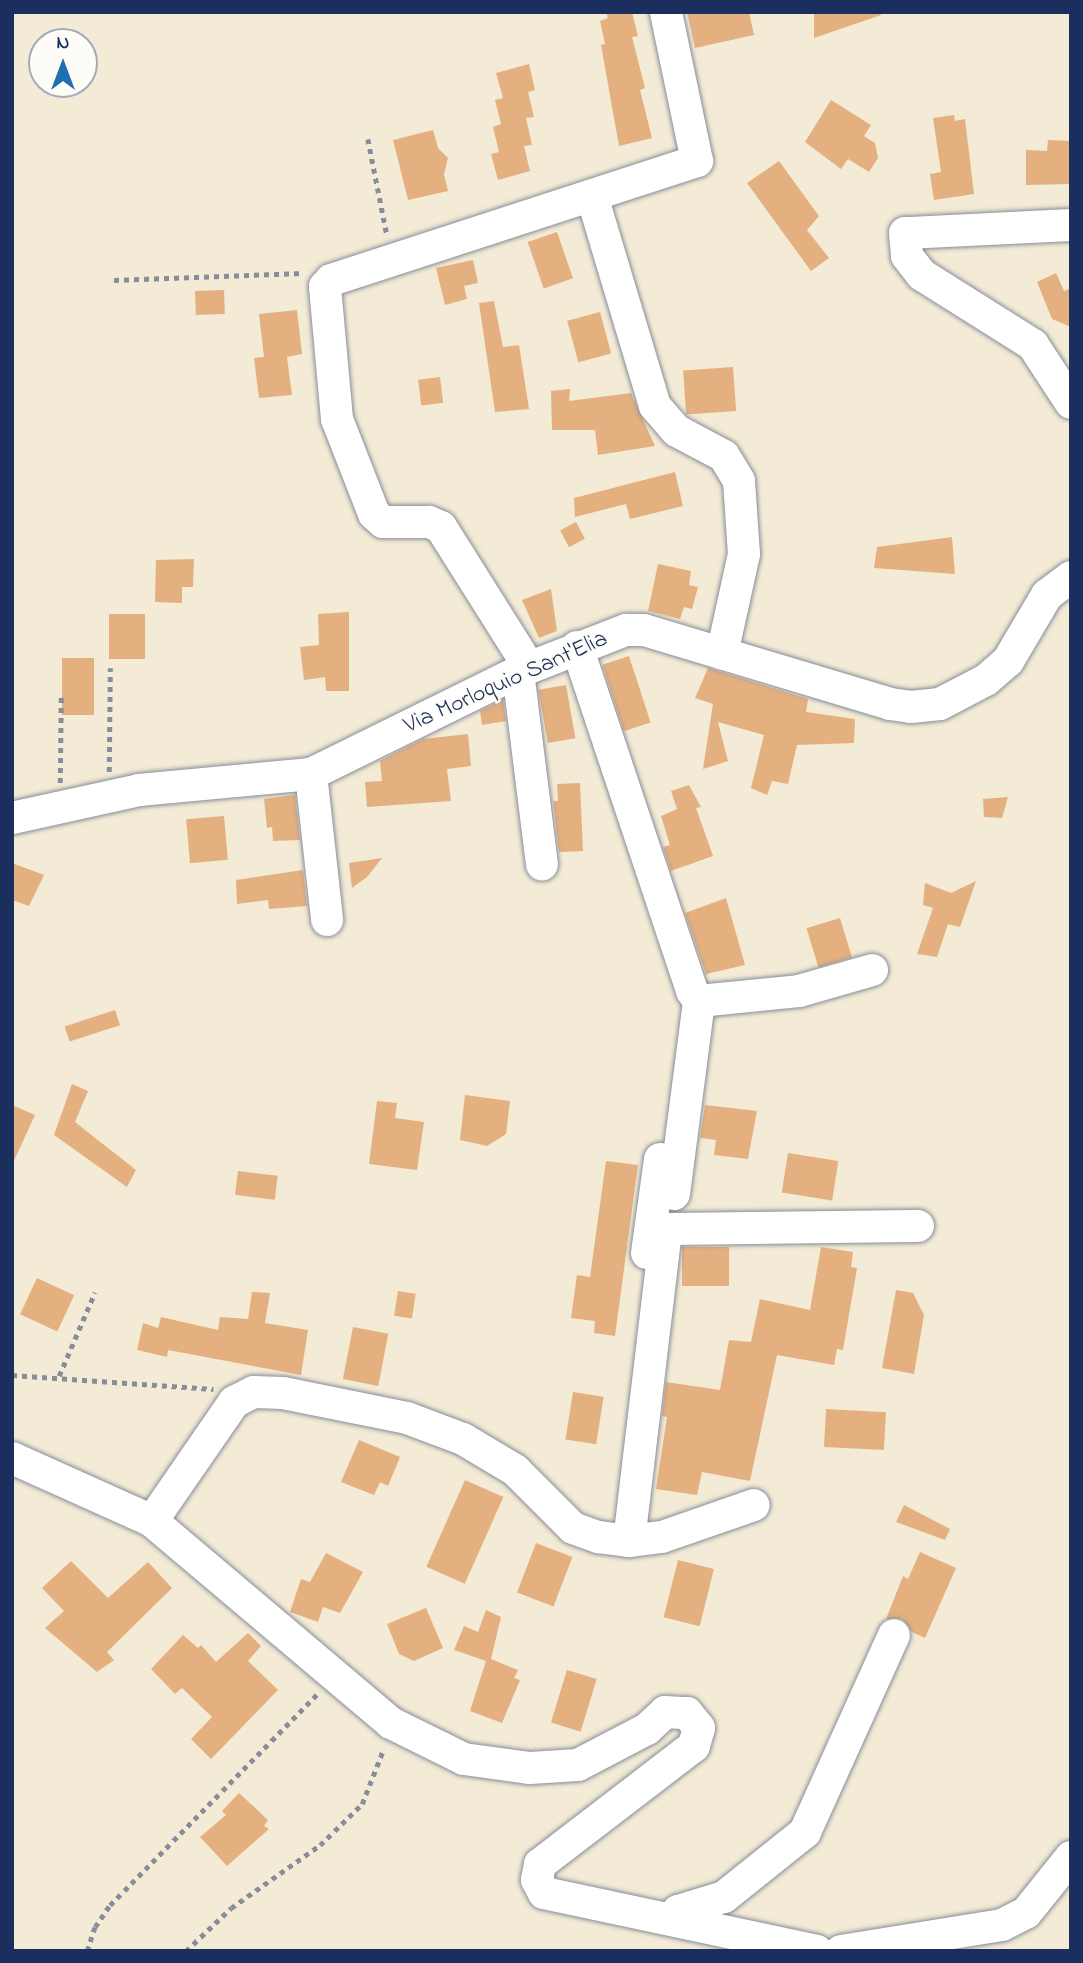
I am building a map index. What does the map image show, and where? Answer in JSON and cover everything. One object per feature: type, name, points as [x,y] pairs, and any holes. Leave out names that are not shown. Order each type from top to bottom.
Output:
[{"type":"street","points":[[542,865],[524,669],[441,527],[429,522],[383,522],[374,514],[337,419],[325,286],[331,280],[697,161],[666,12]]},
{"type":"street","points":[[592,196],[655,406],[677,431],[724,456],[739,481],[744,554],[722,654]]},
{"type":"street","points":[[1071,225],[905,233],[907,256],[922,275],[1033,345],[1071,404]]},
{"type":"street","name":"Via Morloquio Sant'Elia","points":[[12,818],[109,797],[311,774],[524,669],[626,630],[644,630],[890,704],[911,707],[940,704],[1008,661],[1047,595],[1071,578]]},
{"type":"street","points":[[577,647],[692,990],[699,1001],[674,1199]]},
{"type":"street","points":[[311,774],[327,920]]},
{"type":"street","points":[[699,1001],[799,991],[872,970]]},
{"type":"street","points":[[619,1540],[660,1159]]},
{"type":"street","points":[[619,1540],[666,1230],[918,1226]]},
{"type":"street","points":[[152,1521],[234,1402],[254,1392],[284,1393],[407,1418],[494,1454],[573,1528],[619,1540],[662,1537],[754,1505]]},
{"type":"street","points":[[12,1458],[152,1521],[391,1723],[464,1759],[530,1768],[578,1765],[647,1729],[665,1712],[687,1713],[699,1728],[694,1746],[540,1864],[537,1880],[544,1893],[817,1951]]},
{"type":"street","points":[[674,1920],[678,1911],[724,1897],[805,1832],[894,1635]]},
{"type":"street","points":[[841,1951],[1002,1925],[1026,1913],[1071,1857]]},
{"type":"path","points":[[368,139],[392,260]]},
{"type":"path","points":[[114,280],[307,273],[325,286]]},
{"type":"path","points":[[109,797],[110,668]]},
{"type":"path","points":[[59,808],[61,696]]},
{"type":"path","points":[[59,1376],[95,1292]]},
{"type":"path","points":[[12,1375],[59,1376],[220,1389],[234,1402]]},
{"type":"path","points":[[87,1951],[95,1927],[110,1905],[334,1677]]},
{"type":"path","points":[[186,1951],[231,1908],[320,1845],[362,1804],[391,1723]]},
{"type":"building","points":[[606,12],[632,12],[638,36],[632,37],[645,88],[640,90],[652,138],[619,146],[601,45],[605,44],[600,21],[608,18]]},
{"type":"building","points":[[687,12],[749,12],[754,35],[695,48]]},
{"type":"building","points":[[814,12],[880,12],[881,15],[814,38]]},
{"type":"building","points":[[529,64],[535,90],[528,92],[534,117],[526,118],[532,145],[524,146],[530,171],[498,180],[491,154],[499,152],[493,127],[501,124],[495,100],[503,98],[496,73]]},
{"type":"building","points":[[831,100],[871,125],[864,136],[875,143],[878,158],[869,172],[848,159],[841,169],[805,142]]},
{"type":"building","points":[[954,115],[955,121],[965,119],[974,194],[934,200],[930,174],[941,172],[933,118]]},
{"type":"building","points":[[433,130],[438,148],[448,158],[444,174],[448,191],[408,200],[393,140]]},
{"type":"building","points":[[1048,140],[1069,141],[1071,184],[1026,185],[1026,150],[1047,151]]},
{"type":"building","points":[[779,161],[819,216],[807,230],[829,258],[811,271],[747,183]]},
{"type":"building","points":[[557,232],[573,278],[544,288],[528,242]]},
{"type":"building","points":[[473,260],[478,283],[464,286],[467,299],[445,305],[436,268]]},
{"type":"building","points":[[1056,273],[1064,291],[1071,288],[1071,327],[1052,319],[1037,282]]},
{"type":"building","points":[[224,290],[225,314],[196,315],[195,291]]},
{"type":"building","points":[[494,301],[503,347],[519,345],[529,409],[495,412],[479,303]]},
{"type":"building","points":[[297,310],[302,354],[287,357],[292,395],[259,398],[254,358],[264,357],[259,314]]},
{"type":"building","points":[[600,312],[611,354],[578,362],[567,321]]},
{"type":"building","points":[[733,367],[736,411],[686,414],[683,370]]},
{"type":"building","points":[[440,377],[443,403],[421,405],[418,380]]},
{"type":"building","points":[[570,389],[569,401],[631,393],[655,446],[598,455],[595,430],[552,430],[551,391]]},
{"type":"building","points":[[675,472],[683,506],[630,519],[626,504],[575,517],[574,498]]},
{"type":"building","points":[[576,522],[585,539],[569,547],[560,530]]},
{"type":"building","points":[[952,537],[955,574],[874,568],[877,547]]},
{"type":"building","points":[[194,559],[193,587],[182,587],[182,603],[155,602],[156,560]]},
{"type":"building","points":[[658,564],[691,571],[689,585],[698,587],[692,609],[684,607],[680,619],[648,611]]},
{"type":"building","points":[[551,589],[557,631],[539,638],[522,600]]},
{"type":"building","points":[[349,612],[349,691],[326,691],[325,677],[304,680],[300,647],[319,645],[318,614]]},
{"type":"building","points":[[109,614],[145,614],[145,659],[109,659]]},
{"type":"building","points":[[629,656],[651,723],[624,731],[602,665]]},
{"type":"building","points":[[62,658],[94,658],[94,715],[62,715]]},
{"type":"building","points":[[708,668],[808,699],[806,712],[855,719],[854,743],[797,745],[788,784],[772,781],[767,795],[751,788],[764,735],[718,722],[728,761],[703,769],[713,704],[695,698]]},
{"type":"building","points":[[566,685],[575,738],[548,743],[538,690]]},
{"type":"building","points":[[503,700],[506,721],[482,725],[480,711]]},
{"type":"building","points":[[468,734],[471,766],[447,769],[451,801],[367,807],[365,782],[382,781],[380,761],[423,739]]},
{"type":"building","points":[[580,783],[583,851],[559,852],[553,801],[558,801],[557,784]]},
{"type":"building","points":[[689,785],[701,807],[696,808],[713,856],[671,871],[663,847],[670,845],[661,816],[677,809],[671,791]]},
{"type":"building","points":[[295,795],[300,840],[273,841],[272,827],[267,828],[264,799]]},
{"type":"building","points":[[1008,797],[1002,818],[984,817],[983,799]]},
{"type":"building","points":[[224,816],[228,860],[190,863],[186,819]]},
{"type":"building","points":[[382,858],[367,877],[352,888],[349,863]]},
{"type":"building","points":[[12,863],[44,875],[29,906],[12,900]]},
{"type":"building","points":[[303,870],[307,906],[269,909],[268,900],[237,904],[236,880]]},
{"type":"building","points":[[976,881],[960,927],[948,924],[937,957],[917,954],[933,908],[923,905],[925,883],[951,893]]},
{"type":"building","points":[[726,898],[745,965],[706,974],[685,913]]},
{"type":"building","points":[[840,918],[852,957],[819,967],[807,928]]},
{"type":"building","points":[[115,1010],[120,1025],[70,1042],[65,1026]]},
{"type":"building","points":[[72,1084],[88,1091],[75,1122],[136,1170],[127,1187],[54,1135]]},
{"type":"building","points":[[465,1095],[510,1101],[506,1134],[487,1146],[460,1140]]},
{"type":"building","points":[[377,1101],[397,1103],[395,1118],[424,1122],[417,1170],[369,1164]]},
{"type":"building","points":[[12,1105],[35,1115],[12,1165]]},
{"type":"building","points":[[705,1105],[757,1111],[748,1159],[714,1155],[716,1140],[700,1138]]},
{"type":"building","points":[[788,1153],[838,1161],[832,1200],[782,1193]]},
{"type":"building","points":[[606,1161],[638,1165],[615,1336],[594,1333],[595,1321],[571,1318],[577,1275],[590,1277]]},
{"type":"building","points":[[238,1171],[278,1176],[275,1200],[235,1195]]},
{"type":"building","points":[[682,1247],[729,1247],[729,1286],[682,1286]]},
{"type":"building","points":[[821,1247],[853,1252],[851,1267],[857,1268],[843,1350],[837,1349],[834,1365],[777,1355],[750,1481],[702,1472],[697,1495],[656,1489],[667,1417],[662,1416],[666,1382],[720,1390],[729,1340],[751,1342],[760,1299],[810,1310]]},
{"type":"building","points":[[37,1278],[74,1295],[57,1332],[20,1314]]},
{"type":"building","points":[[896,1290],[913,1293],[924,1315],[914,1374],[882,1368]]},
{"type":"building","points":[[398,1291],[416,1294],[412,1319],[394,1316]]},
{"type":"building","points":[[252,1292],[270,1293],[265,1323],[308,1330],[301,1375],[168,1350],[167,1357],[137,1350],[143,1323],[158,1328],[161,1317],[218,1330],[220,1317],[248,1319]]},
{"type":"building","points":[[353,1327],[388,1334],[378,1386],[343,1379]]},
{"type":"building","points":[[573,1392],[604,1397],[596,1444],[565,1439]]},
{"type":"building","points":[[826,1409],[886,1412],[884,1450],[824,1447]]},
{"type":"building","points":[[359,1440],[400,1457],[388,1486],[380,1482],[374,1495],[341,1482]]},
{"type":"building","points":[[465,1480],[503,1497],[465,1584],[426,1567]]},
{"type":"building","points":[[904,1505],[950,1529],[945,1540],[896,1522]]},
{"type":"building","points":[[536,1543],[572,1557],[553,1606],[517,1592]]},
{"type":"building","points":[[920,1552],[956,1568],[925,1638],[912,1632],[902,1619],[886,1619],[903,1576],[908,1579]]},
{"type":"building","points":[[326,1553],[363,1572],[340,1613],[323,1607],[318,1622],[290,1612],[301,1579],[310,1582]]},
{"type":"building","points":[[678,1560],[714,1569],[700,1626],[664,1617]]},
{"type":"building","points":[[71,1561],[108,1598],[148,1562],[172,1588],[107,1652],[114,1660],[97,1672],[45,1628],[64,1611],[42,1588]]},
{"type":"building","points":[[426,1608],[443,1648],[414,1661],[399,1654],[387,1624]]},
{"type":"building","points":[[486,1610],[501,1617],[491,1659],[518,1670],[514,1678],[520,1680],[502,1723],[470,1711],[486,1661],[454,1650],[464,1626],[478,1632]]},
{"type":"building","points":[[248,1633],[261,1646],[248,1661],[278,1690],[211,1759],[191,1739],[212,1717],[182,1688],[175,1694],[151,1669],[183,1635],[198,1648],[201,1645],[216,1662]]},
{"type":"building","points":[[567,1670],[597,1679],[581,1732],[551,1723]]},
{"type":"building","points":[[239,1793],[268,1820],[264,1826],[269,1829],[227,1866],[200,1837],[226,1815],[222,1811]]}]
